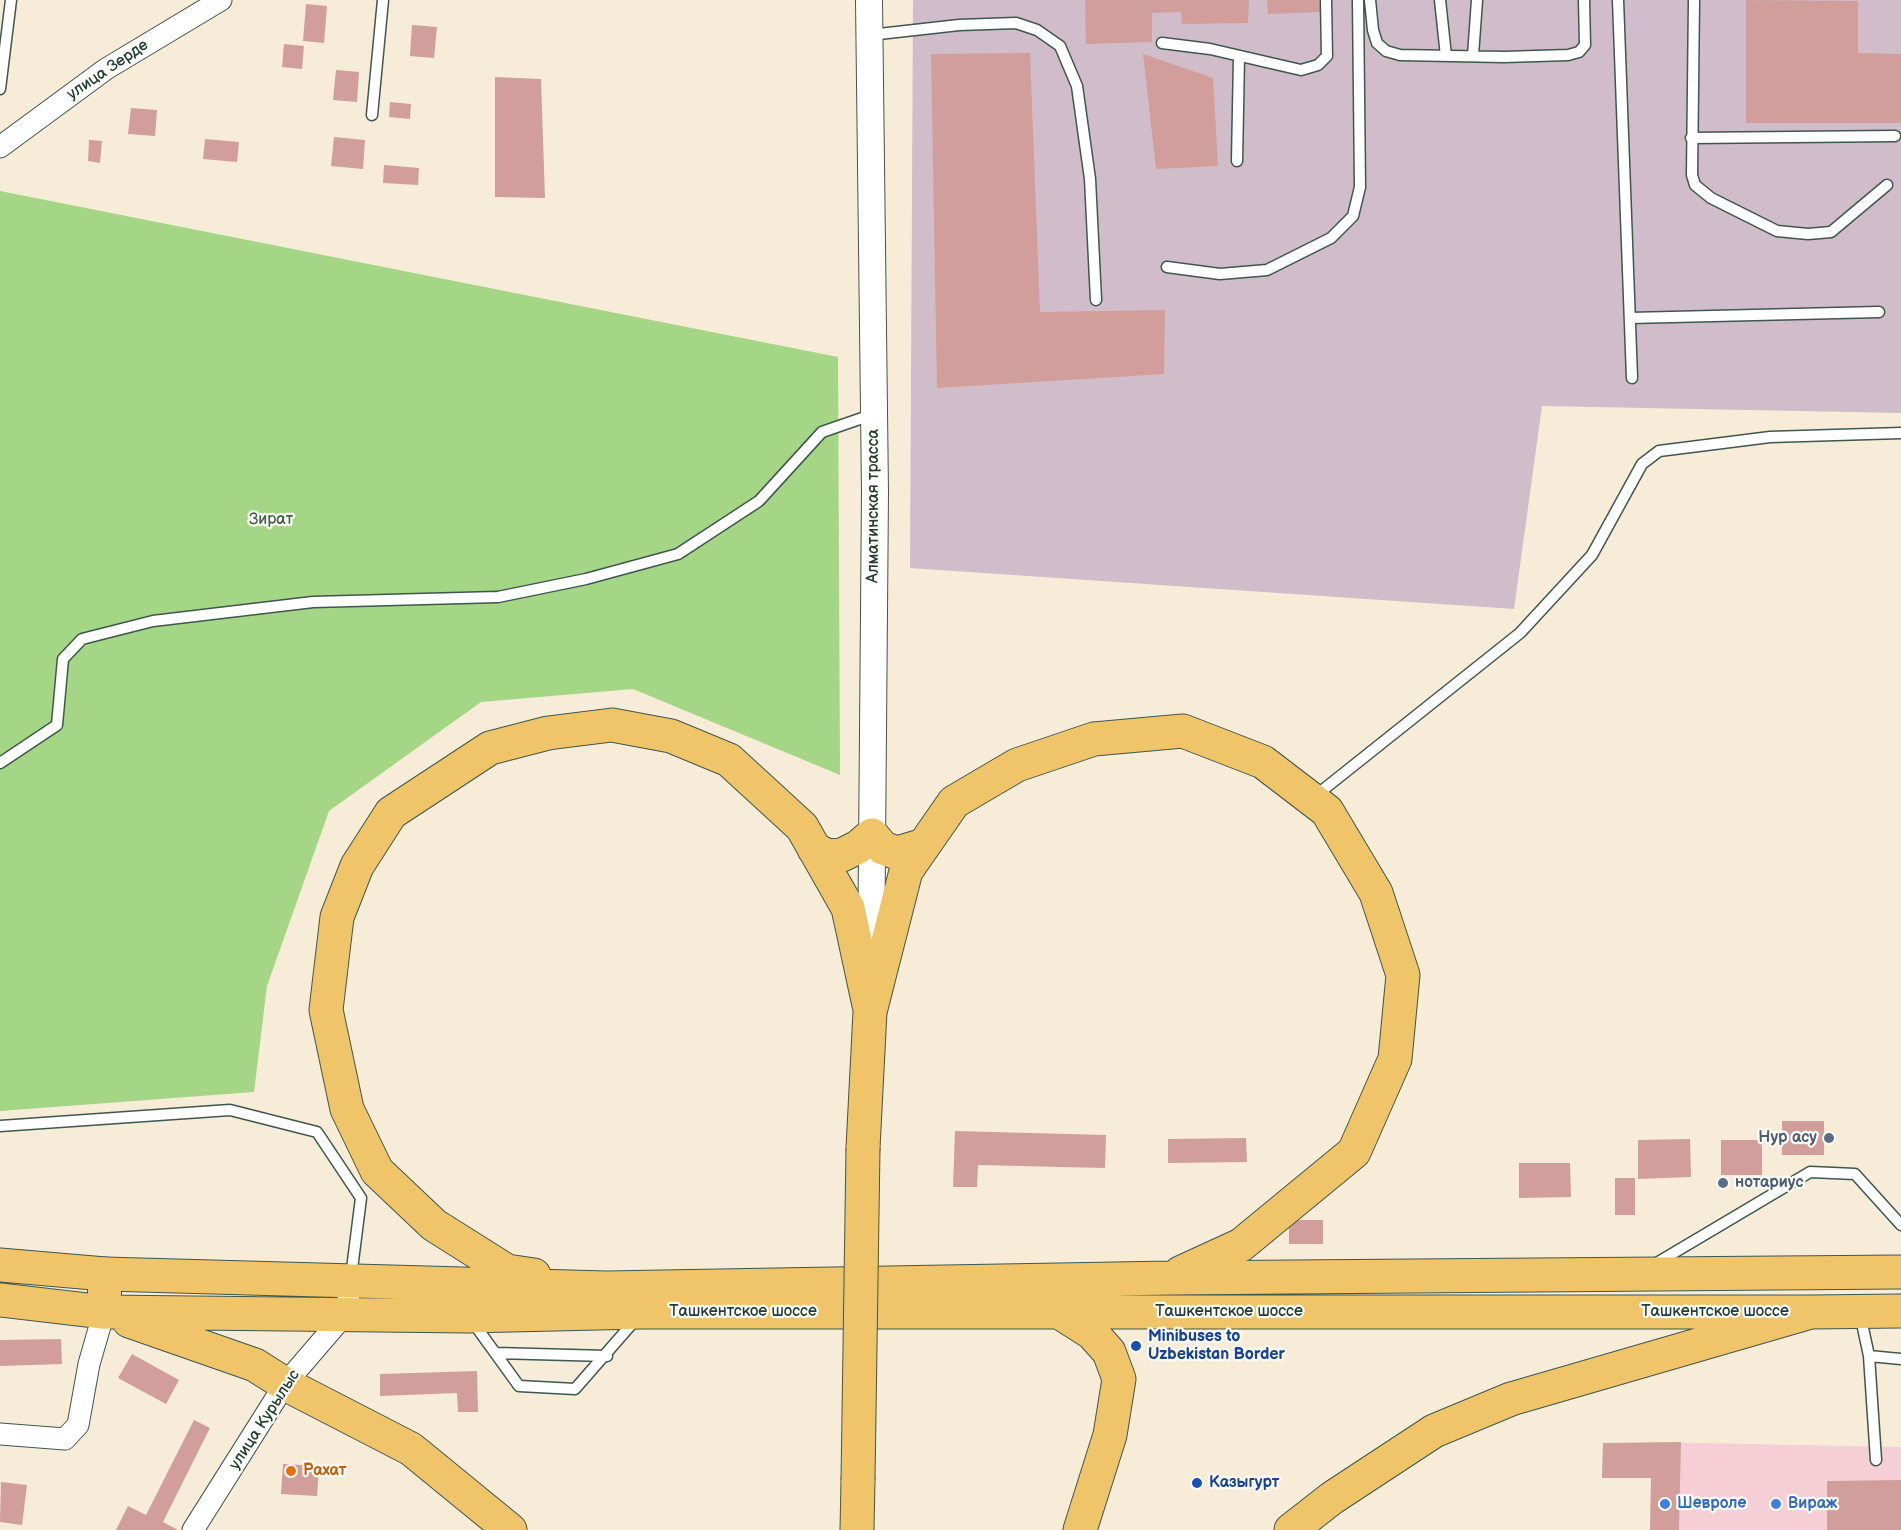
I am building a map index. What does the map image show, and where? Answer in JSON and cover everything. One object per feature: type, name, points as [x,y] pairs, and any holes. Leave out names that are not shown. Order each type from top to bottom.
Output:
[{"type":"main road","points":[[645,1304],[606,1288],[507,1270],[434,1225],[377,1171],[348,1109],[326,1010],[337,917],[357,866],[392,813],[490,748],[548,733],[612,725],[671,736],[729,760],[802,827],[848,908],[870,1012]]},
{"type":"main road","points":[[857,1530],[863,1148],[870,1012],[906,871],[954,802],[1017,765],[1094,739],[1183,731],[1263,762],[1327,811],[1376,893],[1403,975],[1395,1059],[1354,1152],[1241,1245],[1171,1278]]},
{"type":"main road","points":[[814,849],[828,856],[842,855],[858,847],[872,835],[883,848],[897,853],[924,845]]},
{"type":"main road","points":[[0,1265],[105,1274],[606,1288]]},
{"type":"main road","points":[[0,1300],[104,1312],[468,1316],[1038,1280],[1901,1272]]},
{"type":"main road","points":[[104,1312],[105,1274]]},
{"type":"main road","points":[[1638,1274],[1639,1312]]},
{"type":"main road","points":[[1038,1280],[1049,1312],[1092,1333],[1109,1352],[1119,1380],[1110,1435],[1080,1530]]},
{"type":"main road","name":"Ташкентское шоссе","points":[[645,1304],[1049,1312],[1811,1312]]},
{"type":"main road","points":[[1291,1530],[1332,1498],[1434,1431],[1511,1399],[1811,1312],[1901,1311]]},
{"type":"main road","points":[[104,1312],[255,1365],[285,1384],[411,1449],[510,1530]]},
{"type":"street","name":"улица Зерде","points":[[0,147],[106,69],[197,8],[221,0]]},
{"type":"street","name":"Алматинская трасса","points":[[869,0],[874,414],[870,1012]]},
{"type":"street","points":[[346,1313],[351,1280]]},
{"type":"street","points":[[0,1434],[65,1439],[78,1425],[89,1364],[104,1312]]},
{"type":"street","name":"улица Курылыс","points":[[193,1530],[285,1384],[346,1313]]},
{"type":"lane","points":[[0,89],[11,0]]},
{"type":"lane","points":[[372,116],[383,0]]},
{"type":"lane","points":[[1162,43],[1301,70],[1318,65],[1328,56],[1326,0]]},
{"type":"lane","points":[[1167,267],[1220,274],[1267,270],[1331,238],[1353,216],[1360,187],[1358,0]]},
{"type":"lane","points":[[1370,0],[1373,30],[1377,43],[1386,51],[1400,55],[1446,56],[1568,55],[1579,52],[1585,45],[1584,0]]},
{"type":"lane","points":[[1440,0],[1446,56]]},
{"type":"lane","points":[[1473,56],[1477,0]]},
{"type":"lane","points":[[1618,0],[1632,378]]},
{"type":"lane","points":[[1694,0],[1691,138],[1692,175],[1695,185],[1711,198],[1777,231],[1808,234],[1831,232],[1887,185]]},
{"type":"lane","points":[[870,35],[1016,23],[1037,30],[1060,46],[1077,86],[1090,179],[1096,300]]},
{"type":"lane","points":[[1237,161],[1239,57]]},
{"type":"lane","points":[[1691,138],[1895,136]]},
{"type":"lane","points":[[1630,318],[1879,312]]},
{"type":"lane","points":[[0,763],[57,725],[63,659],[82,639],[153,621],[313,602],[498,597],[586,579],[678,554],[759,501],[822,432],[874,414]]},
{"type":"lane","points":[[1311,799],[1520,633],[1592,555],[1642,464],[1659,452],[1770,437],[1901,434]]},
{"type":"lane","points":[[0,1126],[230,1110],[317,1132],[361,1198],[351,1280]]},
{"type":"lane","points":[[1638,1274],[1810,1172],[1855,1174],[1901,1225]]},
{"type":"lane","points":[[468,1316],[519,1386],[575,1389],[607,1356],[645,1304]]},
{"type":"lane","points":[[1859,1311],[1869,1356],[1876,1461]]},
{"type":"lane","points":[[496,1353],[607,1356]]},
{"type":"lane","points":[[1869,1356],[1901,1359]]},
{"type":"shaded area","points":[[913,0],[1901,0],[1901,413],[1542,406],[1514,609],[910,568]]},
{"type":"shaded area","name":"Вираж","points":[[1652,1442],[1901,1447],[1901,1530],[1650,1530]]},
{"type":"green space","name":"Зират","points":[[0,191],[838,357],[840,775],[633,689],[481,702],[329,811],[267,986],[254,1092],[0,1111]]},
{"type":"building","points":[[1085,0],[1249,0],[1248,23],[1182,24],[1181,12],[1152,13],[1152,42],[1086,44]]},
{"type":"building","points":[[1267,0],[1319,0],[1320,12],[1268,14]]},
{"type":"building","points":[[1746,0],[1858,1],[1858,53],[1901,54],[1901,123],[1746,123]]},
{"type":"building","points":[[306,4],[327,6],[324,43],[303,41]]},
{"type":"building","points":[[412,25],[437,27],[434,58],[410,56]]},
{"type":"building","points":[[284,44],[304,46],[302,69],[282,67]]},
{"type":"building","points":[[1030,53],[1040,312],[1165,310],[1164,374],[937,388],[931,54]]},
{"type":"building","points":[[1143,54],[1213,78],[1218,166],[1156,169]]},
{"type":"building","points":[[336,70],[359,72],[357,102],[333,100]]},
{"type":"building","points":[[495,77],[541,79],[545,198],[495,197]]},
{"type":"building","points":[[390,102],[411,104],[410,119],[389,117]]},
{"type":"building","points":[[131,108],[157,110],[155,136],[128,134]]},
{"type":"building","points":[[334,137],[365,140],[363,169],[331,166]]},
{"type":"building","points":[[205,139],[239,142],[237,162],[203,159]]},
{"type":"building","points":[[89,140],[102,141],[100,163],[88,161]]},
{"type":"building","points":[[384,165],[419,168],[418,185],[383,183]]},
{"type":"building","points":[[1782,1121],[1824,1121],[1824,1155],[1782,1155]]},
{"type":"building","points":[[955,1131],[1106,1135],[1105,1168],[978,1165],[977,1187],[953,1187]]},
{"type":"building","points":[[1246,1138],[1247,1162],[1168,1163],[1168,1139]]},
{"type":"building","points":[[1690,1139],[1691,1177],[1638,1179],[1638,1140]]},
{"type":"building","points":[[1721,1140],[1762,1140],[1762,1175],[1721,1175]]},
{"type":"building","points":[[1519,1163],[1570,1163],[1571,1197],[1519,1198]]},
{"type":"building","points":[[1615,1178],[1635,1178],[1635,1215],[1615,1215]]},
{"type":"building","points":[[1289,1220],[1323,1220],[1323,1244],[1289,1244]]},
{"type":"building","points":[[61,1339],[62,1364],[0,1366],[0,1340]]},
{"type":"building","points":[[132,1354],[179,1380],[166,1404],[118,1378]]},
{"type":"building","points":[[477,1371],[478,1412],[458,1412],[457,1393],[380,1396],[380,1374]]},
{"type":"building","points":[[194,1420],[210,1428],[163,1522],[178,1530],[116,1530],[128,1506],[146,1515]]},
{"type":"building","points":[[1681,1442],[1679,1530],[1650,1530],[1651,1478],[1602,1478],[1603,1443]]},
{"type":"building","points":[[283,1464],[319,1466],[317,1496],[281,1494]]},
{"type":"building","points":[[1901,1480],[1901,1530],[1827,1530],[1827,1481]]},
{"type":"building","points":[[1,1482],[27,1485],[22,1525],[0,1522]]},
{"type":"place","name":"Нур асу","points":[[1829,1138]]},
{"type":"place","name":"нотариус","points":[[1723,1183]]},
{"type":"place","name":"Minibuses to Uzbekistan Border","points":[[1136,1346]]},
{"type":"place","name":"Рахат","points":[[291,1471]]},
{"type":"place","name":"Казыгурт","points":[[1197,1483]]},
{"type":"place","name":"Шевроле","points":[[1665,1504]]},
{"type":"place","name":"Вираж","points":[[1776,1504]]}]
